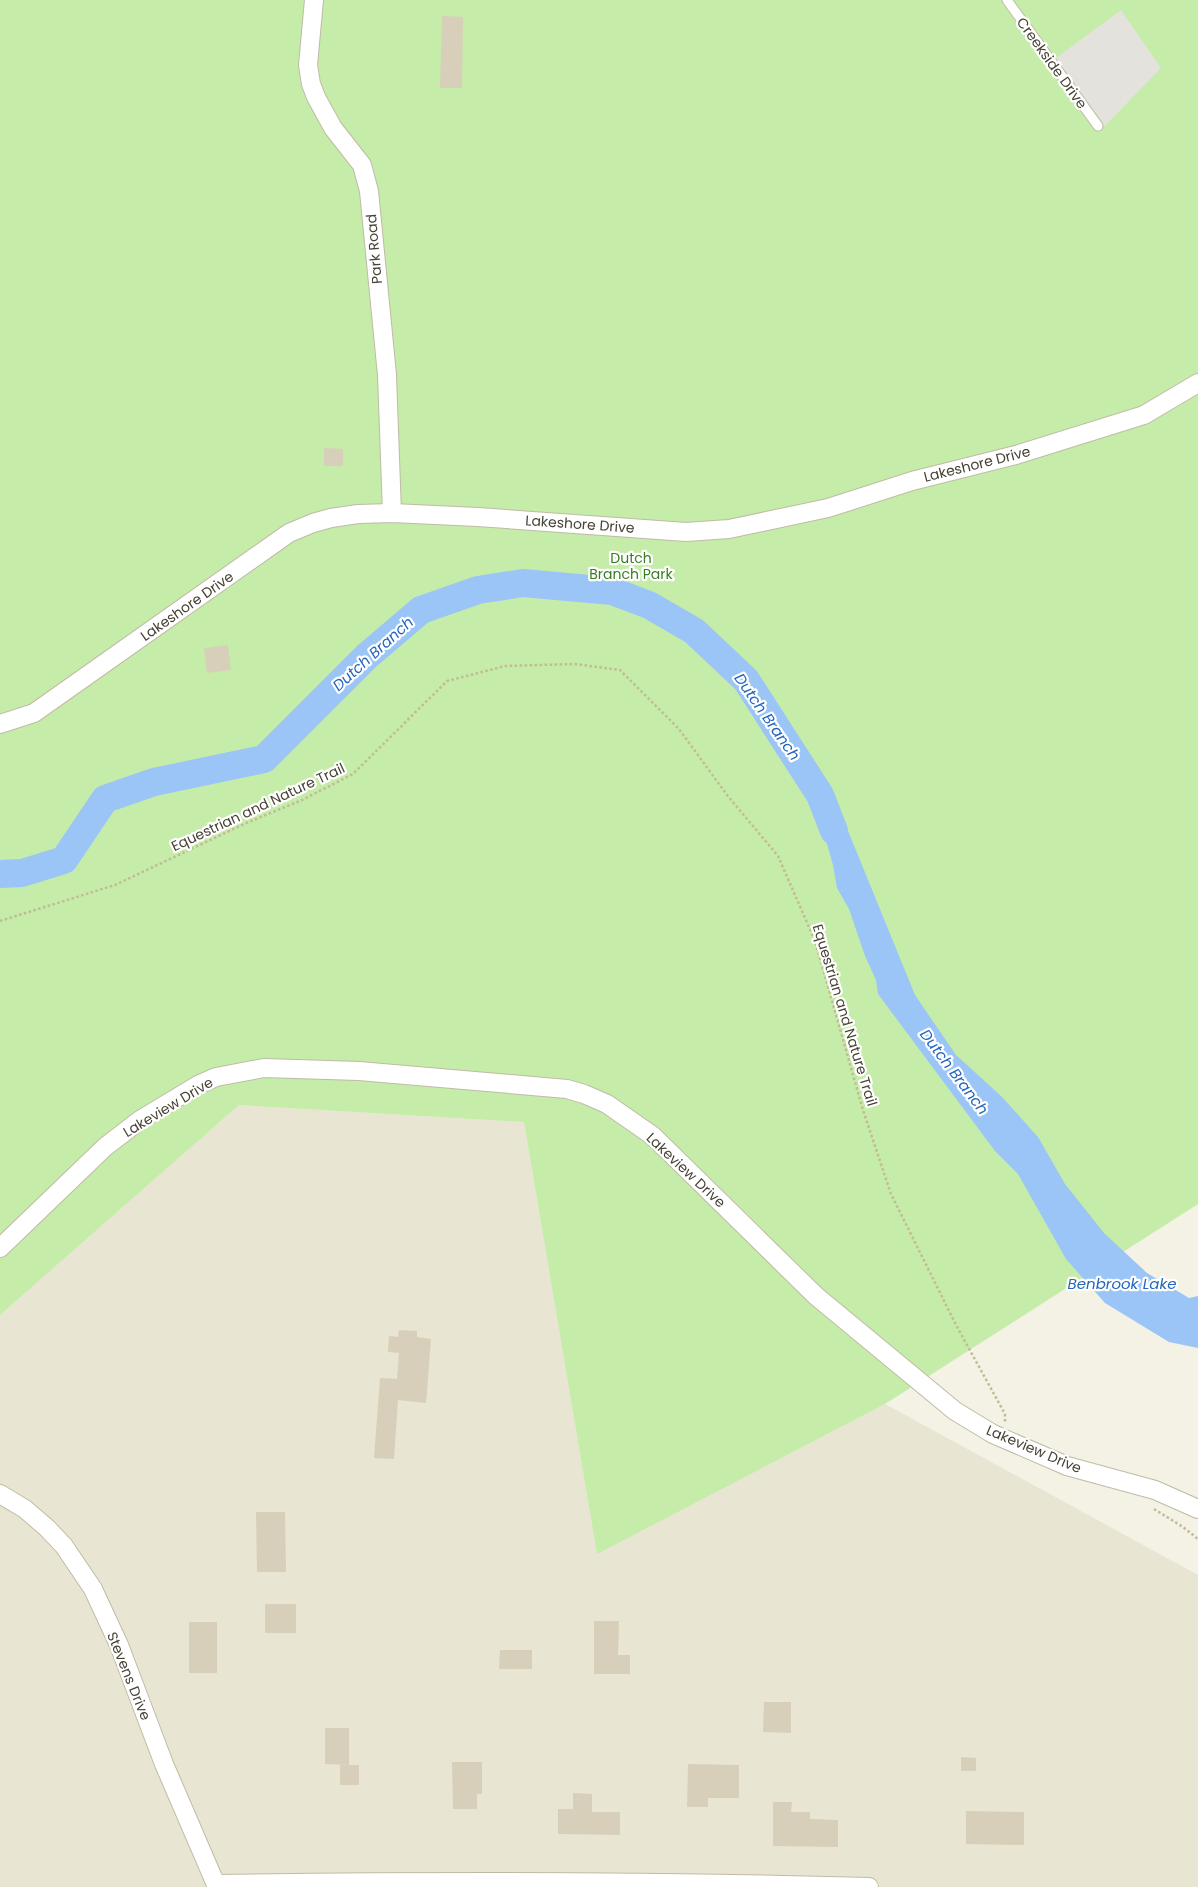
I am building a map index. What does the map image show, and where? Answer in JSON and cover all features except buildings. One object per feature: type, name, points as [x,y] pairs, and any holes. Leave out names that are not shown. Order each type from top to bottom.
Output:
[{"type":"street","name":"Park Road","points":[[314,0],[308,65],[310,84],[333,128],[362,165],[369,191],[387,375],[392,513]]},
{"type":"street","name":"Lakeshore Drive","points":[[0,724],[34,713],[289,533],[330,518],[358,514],[392,513],[478,517],[686,532],[729,529],[828,508],[912,481],[1016,455],[1144,415],[1198,383]]},
{"type":"street","name":"Lakeview Drive","points":[[0,1248],[105,1147],[140,1120],[216,1077],[264,1068],[359,1071],[567,1089],[607,1104],[653,1136],[816,1296],[955,1411],[1004,1439],[1067,1466],[1155,1490],[1198,1510]]},
{"type":"street","name":"Stevens Drive","points":[[0,1494],[25,1509],[47,1528],[64,1546],[92,1589],[119,1645],[164,1764],[217,1885]]},
{"type":"street","points":[[217,1885],[389,1882],[732,1883],[870,1887]]},
{"type":"lane","name":"Creekside Drive","points":[[1007,0],[1098,126]]},
{"type":"path","name":"Equestrian and Nature Trail","points":[[0,921],[115,885],[244,824],[302,800],[353,774],[447,681],[505,666],[575,664],[620,670],[679,728],[727,795],[778,856],[815,941],[863,1110],[891,1194],[956,1325],[1005,1414],[1004,1439]]},
{"type":"path","points":[[1148,1505],[1198,1539]]},
{"type":"shaded area","points":[[1121,10],[1161,68],[1105,126],[1056,58]]},
{"type":"shaded area","points":[[239,1105],[524,1122],[597,1553],[885,1404],[1198,1575],[1198,1887],[0,1887],[0,1315]]},
{"type":"green space","name":"Dutch Branch Park","points":[[0,0],[1198,0],[1198,1204],[885,1404],[597,1554],[524,1122],[239,1105],[0,1315]]},
{"type":"water","name":"Benbrook Lake","points":[[830,793],[844,821],[915,995],[956,1055],[1001,1096],[1038,1137],[1065,1184],[1104,1233],[1147,1273],[1189,1298],[1198,1296],[1198,1348],[1169,1342],[1105,1303],[1066,1259],[1018,1174],[995,1151],[878,994],[876,980],[865,956],[849,909],[837,888],[833,865],[817,809],[820,795]]},
{"type":"waterway","name":"Dutch Branch","points":[[0,874],[22,873],[64,860],[105,799],[154,782],[264,759],[367,656],[421,610],[478,590],[523,583],[612,591],[649,605],[694,631],[746,680],[820,795],[834,831]]}]
